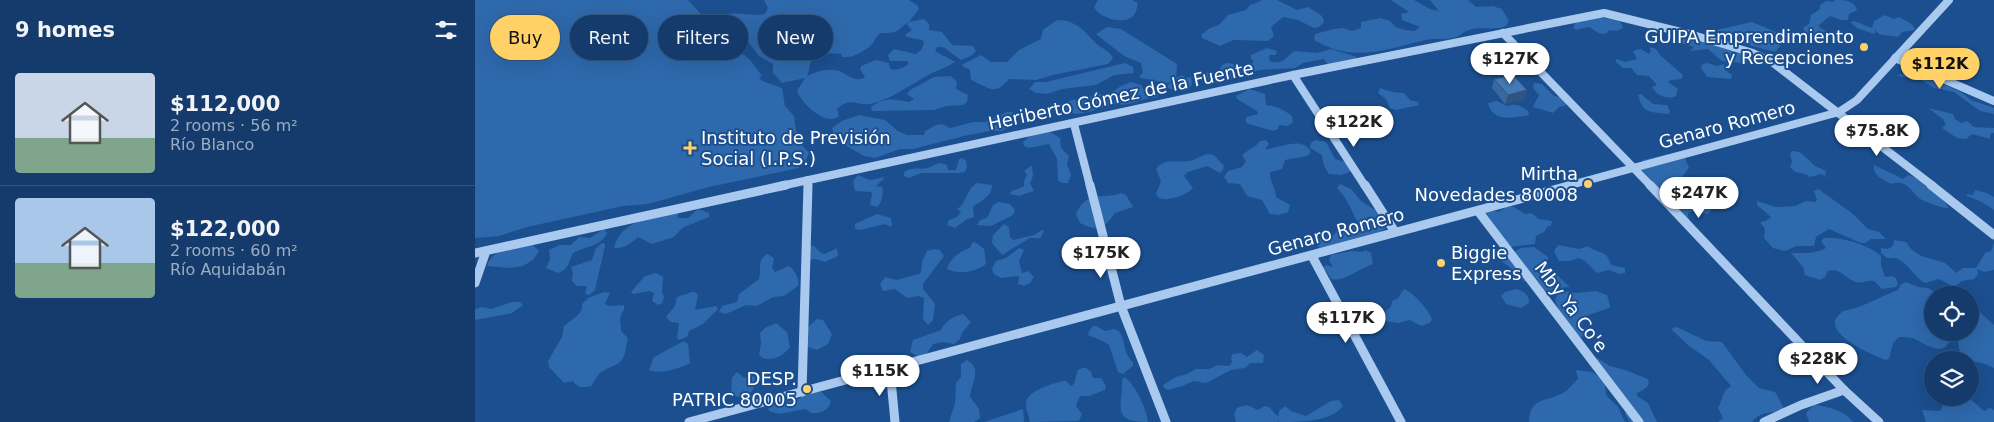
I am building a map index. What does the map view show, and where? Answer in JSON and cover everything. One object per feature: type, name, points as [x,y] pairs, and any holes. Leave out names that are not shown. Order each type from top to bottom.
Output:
[{"type":"street","name":"Genaro Romero","points":[[689,422],[1312,256],[1839,112],[1857,100],[1949,0]]},
{"type":"street","name":"Heriberto Gómez de la Fuente","points":[[475,253],[1293,75],[1604,13],[1693,35],[1753,53],[1772,62],[1839,112],[1994,235]]},
{"type":"street","points":[[1503,33],[1844,390],[1879,422]]},
{"type":"street","points":[[1895,58],[1994,101]]},
{"type":"street","points":[[1293,75],[1395,232]]},
{"type":"street","points":[[1073,124],[1121,306],[1167,422]]},
{"type":"street","points":[[802,392],[808,180]]},
{"type":"street","name":"Mby Ya Co'e","points":[[1478,211],[1639,422]]},
{"type":"street","points":[[475,283],[486,251]]},
{"type":"street","points":[[1312,256],[1401,422]]},
{"type":"street","points":[[890,369],[895,422]]},
{"type":"street","points":[[1764,422],[1801,405],[1844,390]]},
{"type":"shaded area","points":[[475,0],[688,0],[702,15],[658,15],[658,60],[748,60],[748,58],[762,76],[759,78],[762,81],[782,88],[785,106],[794,116],[796,131],[799,133],[799,141],[809,153],[805,162],[799,165],[799,168],[709,187],[648,204],[623,206],[527,227],[499,236],[475,238]]},
{"type":"shaded area","points":[[764,0],[909,0],[918,6],[919,9],[909,22],[897,31],[881,33],[862,52],[845,57],[842,57],[841,54],[833,54],[833,15],[758,15],[758,55],[748,42],[748,15],[724,15],[765,14],[768,8]]},
{"type":"shaded area","points":[[1098,0],[1132,0],[1138,3],[1134,15],[1125,20],[1119,20],[1106,17],[1097,11],[1094,7]]},
{"type":"shaded area","points":[[1263,0],[1277,0],[1297,10],[1308,7],[1322,16],[1324,22],[1319,27],[1314,28],[1298,20],[1283,17],[1271,27],[1274,36],[1268,41],[1233,40],[1220,46],[1202,38],[1201,35],[1210,28],[1219,25],[1228,15],[1246,10],[1250,5]]},
{"type":"shaded area","points":[[1391,0],[1414,0],[1430,9],[1439,11],[1430,0],[1468,0],[1476,7],[1493,6],[1502,9],[1509,21],[1506,26],[1474,29],[1452,38],[1425,40],[1369,52],[1342,51],[1314,40],[1315,34],[1343,28],[1352,31],[1361,28],[1361,22],[1380,18],[1390,21],[1396,27],[1405,30],[1415,31],[1420,27],[1402,20],[1401,14],[1409,12]]},
{"type":"shaded area","points":[[1834,0],[1851,2],[1857,10],[1849,14],[1848,20],[1841,20],[1830,16],[1819,25],[1819,27],[1826,31],[1823,34],[1824,38],[1817,39],[1806,35],[1803,28],[1809,24],[1811,15],[1820,9],[1820,5],[1826,1],[1834,2]]},
{"type":"shaded area","points":[[1885,15],[1894,19],[1899,17],[1912,24],[1915,30],[1902,32],[1898,37],[1879,34],[1873,28],[1876,32],[1874,34],[1857,28],[1850,22],[1854,21],[1872,28],[1874,21]]},
{"type":"shaded area","points":[[1599,17],[1619,21],[1623,28],[1617,31],[1609,30],[1604,34],[1588,27],[1576,30],[1573,28],[1576,22]]},
{"type":"shaded area","points":[[924,19],[929,24],[929,30],[942,32],[952,45],[973,46],[976,51],[971,56],[961,60],[943,47],[937,47],[935,51],[955,62],[878,102],[870,104],[846,103],[837,109],[839,116],[834,119],[821,116],[804,102],[797,91],[805,78],[782,83],[773,73],[773,64],[766,60],[812,60],[807,76],[820,71],[835,70],[857,79],[865,77],[860,69],[861,66],[876,60],[889,63],[890,69],[898,69],[909,64],[907,61],[890,61],[888,55],[894,49],[916,54],[922,49],[924,42],[922,40],[905,35],[912,30],[907,25],[909,22]]},
{"type":"shaded area","points":[[1057,20],[1076,25],[1113,58],[1108,64],[1036,80],[1009,79],[999,88],[995,89],[987,88],[971,80],[970,70],[962,66],[981,55],[991,62],[1007,62],[1019,50],[1041,39],[1043,30]]},
{"type":"shaded area","points":[[1752,22],[1788,37],[1775,52],[1704,33]]},
{"type":"shaded area","points":[[1107,27],[1121,29],[1177,64],[1176,78],[1182,75],[1186,78],[1191,77],[1192,84],[1188,90],[1166,87],[1171,82],[1167,83],[1141,78],[1139,76],[1143,73],[1141,63],[1124,56],[1096,34]]},
{"type":"shaded area","points":[[1679,35],[1749,55],[1750,62],[1722,61],[1708,49],[1690,51],[1694,47],[1683,44],[1675,36]]},
{"type":"shaded area","points":[[1649,47],[1656,49],[1660,55],[1683,75],[1682,79],[1668,82],[1678,89],[1676,96],[1669,98],[1659,95],[1652,87],[1657,85],[1649,76],[1637,75],[1631,68],[1623,68],[1615,61],[1617,59],[1625,62],[1637,59],[1633,51],[1641,49],[1649,54],[1651,51]]},
{"type":"shaded area","points":[[1267,48],[1277,51],[1276,55],[1270,55],[1269,59],[1271,62],[1282,61],[1295,51],[1317,53],[1331,49],[1357,57],[1353,61],[1330,68],[1324,59],[1303,63],[1295,68],[1260,70],[1219,83],[1208,82],[1201,77],[1208,72],[1219,71],[1222,65],[1226,63],[1244,67],[1251,65],[1254,61],[1251,59],[1251,55]]},
{"type":"shaded area","points":[[1125,63],[1133,67],[1134,73],[1114,75],[1096,85],[1062,89],[1047,94],[1036,93],[1029,89],[1035,82],[1046,82]]},
{"type":"shaded area","points":[[1707,63],[1717,66],[1724,64],[1725,70],[1732,75],[1731,79],[1707,77],[1701,68],[1703,64]]},
{"type":"shaded area","points":[[1900,74],[1932,79],[1961,92],[1971,100],[1994,108],[1994,114],[1980,111],[1954,92],[1934,88],[1918,78],[1897,76]]},
{"type":"shaded area","points":[[951,76],[957,82],[956,89],[968,95],[967,102],[963,105],[946,106],[934,110],[872,111],[871,107],[885,100],[909,102],[914,99],[907,94],[910,90],[934,77]]},
{"type":"shaded area","points":[[1131,82],[1141,85],[1145,92],[1155,92],[1159,95],[1156,98],[1129,104],[1113,105],[1079,114],[1066,112],[1060,108],[1061,105],[1072,100],[1083,100],[1098,94],[1109,94]]},
{"type":"shaded area","points":[[1534,83],[1542,84],[1554,96],[1562,97],[1567,101],[1565,106],[1559,107],[1553,113],[1533,107],[1539,95],[1533,88]]},
{"type":"shaded area","points":[[1380,88],[1404,93],[1410,100],[1418,102],[1419,105],[1396,110],[1390,108],[1386,99],[1378,93]]},
{"type":"shaded area","points":[[1249,89],[1265,94],[1266,105],[1277,107],[1286,112],[1292,116],[1293,122],[1288,126],[1279,125],[1278,129],[1273,131],[1246,123],[1246,117],[1258,114],[1257,111],[1237,99],[1236,96]]},
{"type":"shaded area","points":[[1641,94],[1653,104],[1667,105],[1670,111],[1669,114],[1652,112],[1645,109],[1638,95]]},
{"type":"shaded area","points":[[1497,101],[1507,106],[1520,106],[1528,111],[1529,115],[1511,118],[1499,117],[1491,110],[1488,103]]},
{"type":"shaded area","points":[[1928,108],[1953,114],[1955,119],[1961,123],[1967,121],[1974,127],[1994,128],[1994,133],[1990,134],[1990,139],[1972,134],[1966,139],[1957,138],[1942,128],[1946,125],[1943,119]]},
{"type":"shaded area","points":[[1007,112],[1013,112],[1017,122],[1002,131],[989,131],[964,136],[913,149],[900,149],[875,158],[864,156],[843,144],[834,135],[832,128],[842,121],[859,115],[885,120],[898,131],[907,135],[924,135],[925,131],[936,125],[942,124],[950,128],[973,122],[985,122]]},
{"type":"shaded area","points":[[1047,130],[1060,138],[1061,148],[1069,156],[1067,164],[1071,175],[1068,183],[1062,183],[1058,180],[1057,159],[1049,144],[1029,148],[1024,146],[1023,142],[1032,134]]},
{"type":"shaded area","points":[[1266,140],[1269,144],[1265,149],[1290,144],[1302,144],[1311,152],[1307,156],[1285,160],[1282,169],[1270,172],[1276,197],[1290,205],[1288,212],[1279,215],[1270,214],[1262,200],[1247,196],[1240,184],[1228,183],[1224,177],[1228,171],[1242,167],[1246,161],[1242,155],[1260,141]]},
{"type":"shaded area","points":[[1315,140],[1326,142],[1335,159],[1346,162],[1351,170],[1350,172],[1341,175],[1329,174],[1324,166],[1322,155],[1310,148],[1311,143]]},
{"type":"shaded area","points":[[1792,151],[1802,154],[1815,166],[1826,171],[1825,175],[1829,178],[1821,174],[1810,177],[1806,174],[1795,172],[1790,167],[1792,162],[1790,154]]},
{"type":"shaded area","points":[[1208,154],[1214,155],[1224,166],[1220,173],[1207,166],[1188,172],[1184,176],[1193,188],[1177,197],[1159,198],[1156,194],[1161,181],[1156,169],[1159,165],[1167,162],[1190,161]]},
{"type":"shaded area","points":[[1668,154],[1685,158],[1689,168],[1681,178],[1669,179],[1668,183],[1683,198],[1703,200],[1712,209],[1708,214],[1694,211],[1688,213],[1692,224],[1642,170],[1640,163],[1643,160]]},
{"type":"shaded area","points":[[962,158],[966,161],[967,167],[965,172],[921,173],[909,178],[904,176],[904,172],[910,169],[928,168],[939,163],[947,165],[948,170],[956,170],[959,159]]},
{"type":"shaded area","points":[[1032,165],[1033,176],[1030,183],[1034,191],[1019,196],[1010,194],[1010,192],[1024,186],[1027,175],[1024,171]]},
{"type":"shaded area","points":[[1874,165],[1903,179],[1908,175],[1925,183],[1949,208],[1929,203],[1919,198],[1904,184],[1892,184],[1882,179],[1875,172]]},
{"type":"shaded area","points":[[858,175],[870,180],[885,177],[876,186],[882,187],[883,192],[877,207],[870,205],[871,192],[855,191],[853,181]]},
{"type":"shaded area","points":[[977,183],[992,185],[988,196],[973,207],[974,217],[967,219],[955,228],[947,225],[949,220],[957,217],[961,212],[957,209],[963,204],[968,192]]},
{"type":"shaded area","points":[[1340,184],[1351,189],[1361,201],[1383,215],[1388,226],[1379,233],[1322,250],[1316,244],[1319,239],[1334,235],[1340,226],[1352,228],[1359,225],[1347,201],[1337,188]]},
{"type":"shaded area","points":[[1818,189],[1852,213],[1868,229],[1879,232],[1886,239],[1871,239],[1861,243],[1829,229],[1816,237],[1814,246],[1797,246],[1785,251],[1773,248],[1764,238],[1765,229],[1760,222],[1766,221],[1771,217],[1757,205],[1757,201],[1776,207],[1795,206],[1806,201],[1815,202],[1817,200],[1814,191]]},
{"type":"shaded area","points":[[1975,190],[1994,197],[1994,210],[1982,202],[1967,196],[1967,194],[1973,195]]},
{"type":"shaded area","points":[[1121,193],[1126,195],[1133,207],[1115,213],[1104,226],[1096,228],[1080,223],[1076,214],[1085,201],[1090,198]]},
{"type":"shaded area","points":[[999,202],[1010,204],[1015,210],[1013,215],[991,226],[977,225],[980,220],[987,218],[993,205]]},
{"type":"shaded area","points":[[1508,206],[1514,207],[1525,214],[1531,213],[1539,219],[1552,221],[1551,226],[1548,226],[1544,232],[1536,236],[1535,244],[1509,247],[1480,221],[1482,213],[1490,210],[1499,212]]},
{"type":"shaded area","points":[[698,209],[709,213],[709,217],[682,228],[674,237],[652,244],[638,237],[624,247],[614,248],[617,239],[623,231],[639,221],[678,212],[678,218],[688,218]]},
{"type":"shaded area","points":[[877,214],[891,218],[892,225],[890,227],[885,224],[860,230],[855,229],[855,224]]},
{"type":"shaded area","points":[[1004,224],[1009,227],[1010,237],[1013,240],[1034,235],[1042,230],[1044,231],[1040,238],[1030,238],[1002,255],[992,243],[993,235]]},
{"type":"shaded area","points":[[604,229],[607,233],[604,238],[597,244],[573,253],[564,270],[558,273],[546,268],[550,259],[549,250],[560,245],[571,245],[579,237],[590,238]]},
{"type":"shaded area","points":[[1824,238],[1854,242],[1876,252],[1881,256],[1881,266],[1885,277],[1892,276],[1896,278],[1898,284],[1896,287],[1882,289],[1874,281],[1856,282],[1841,273],[1831,270],[1827,271],[1826,276],[1820,280],[1805,275],[1803,267],[1791,253],[1809,253],[1822,250],[1826,248],[1821,241]]},
{"type":"shaded area","points":[[1894,240],[1906,242],[1911,249],[1921,256],[1945,263],[1956,273],[1963,268],[1976,268],[1985,253],[1991,251],[1994,243],[1994,270],[1984,272],[1977,269],[1978,274],[1974,279],[1962,281],[1955,286],[1939,279],[1925,283],[1897,258],[1887,258],[1881,253],[1881,248],[1888,249],[1893,246]]},
{"type":"shaded area","points":[[975,242],[984,249],[986,264],[967,272],[947,269],[950,262],[956,256],[970,248],[972,243]]},
{"type":"shaded area","points":[[602,243],[605,246],[595,290],[589,295],[585,294],[587,286],[577,286],[572,281],[573,273],[571,267],[592,260],[596,248]]},
{"type":"shaded area","points":[[533,245],[539,251],[533,260],[523,266],[510,268],[487,266],[494,255],[499,252]]},
{"type":"shaded area","points":[[1558,245],[1579,249],[1588,246],[1607,256],[1611,265],[1625,268],[1625,273],[1619,274],[1609,270],[1597,273],[1585,261],[1579,258],[1570,261],[1559,261],[1554,251]]},
{"type":"shaded area","points":[[810,246],[814,246],[825,254],[837,248],[838,256],[825,262],[815,259],[810,260]]},
{"type":"shaded area","points":[[1534,247],[1548,257],[1548,267],[1570,287],[1559,288],[1551,292],[1544,291],[1524,281],[1501,261],[1500,253],[1504,250],[1514,252],[1521,248]]},
{"type":"shaded area","points":[[1019,248],[1024,250],[1019,261],[1022,273],[1028,271],[1034,277],[1030,283],[1024,286],[1018,284],[1019,276],[1001,278],[994,274],[992,269],[996,261],[1006,258]]},
{"type":"shaded area","points":[[940,250],[944,256],[923,284],[923,289],[935,304],[933,320],[928,325],[923,319],[924,298],[918,296],[907,298],[895,289],[883,291],[880,284],[885,277],[897,280],[919,274],[927,251]]},
{"type":"shaded area","points":[[1365,250],[1371,253],[1373,264],[1347,277],[1331,279],[1322,268],[1326,265],[1333,267],[1329,260],[1331,255],[1352,251],[1363,252]]},
{"type":"shaded area","points":[[767,254],[774,258],[772,268],[775,272],[789,266],[791,268],[798,278],[798,286],[784,296],[773,297],[757,306],[746,305],[726,314],[719,312],[722,306],[737,302],[739,294],[759,279],[760,262]]},
{"type":"shaded area","points":[[656,273],[663,277],[662,292],[664,297],[662,303],[658,305],[652,301],[654,293],[649,291],[633,294],[631,292],[645,276]]},
{"type":"shaded area","points":[[1906,282],[1924,288],[1924,341],[1950,341],[1945,347],[1938,349],[1913,338],[1899,337],[1893,343],[1889,359],[1886,360],[1856,346],[1837,330],[1835,320],[1843,311],[1864,305],[1898,290],[1901,284]]},
{"type":"shaded area","points":[[1404,289],[1424,306],[1432,319],[1430,323],[1421,326],[1410,320],[1399,323],[1385,321],[1384,312],[1391,307],[1392,301],[1398,298]]},
{"type":"shaded area","points":[[1517,289],[1526,294],[1529,300],[1529,303],[1521,308],[1506,304],[1501,296],[1505,292]]},
{"type":"shaded area","points":[[1560,290],[1575,293],[1596,291],[1607,295],[1610,306],[1583,317],[1582,327],[1585,333],[1582,337],[1578,336],[1559,310],[1555,300]]},
{"type":"shaded area","points":[[604,292],[610,293],[605,304],[609,306],[624,305],[620,318],[621,331],[628,338],[624,356],[620,362],[604,370],[592,386],[579,386],[573,381],[564,383],[549,367],[548,361],[562,337],[564,326],[578,315],[582,309],[582,304],[588,298]]},
{"type":"shaded area","points":[[692,292],[698,295],[695,310],[716,306],[718,309],[703,324],[689,331],[687,337],[679,340],[677,338],[679,323],[671,322],[666,317],[675,306],[677,297]]},
{"type":"shaded area","points":[[512,302],[520,302],[523,305],[512,313],[475,320],[475,309],[482,307],[491,309]]},
{"type":"shaded area","points":[[1979,311],[1994,325],[1994,368],[1979,363],[1979,351],[1960,351],[1958,341],[1979,341]]},
{"type":"shaded area","points":[[963,314],[971,322],[962,333],[960,339],[954,344],[943,342],[933,344],[927,353],[919,357],[910,352],[913,340],[941,330],[944,324]]},
{"type":"shaded area","points":[[817,319],[823,320],[832,334],[828,344],[817,350],[808,347],[806,329]]},
{"type":"shaded area","points":[[776,323],[787,332],[790,347],[778,357],[762,358],[759,354],[761,344],[760,333],[765,328]]},
{"type":"shaded area","points":[[1093,326],[1105,331],[1114,329],[1119,331],[1126,351],[1133,362],[1133,366],[1123,374],[1118,372],[1109,345],[1088,335]]},
{"type":"shaded area","points":[[1677,327],[1706,341],[1722,342],[1746,375],[1759,388],[1775,392],[1786,412],[1763,414],[1752,422],[1718,422],[1723,418],[1718,408],[1724,393],[1731,386],[1709,360],[1688,345],[1671,329]]},
{"type":"shaded area","points":[[684,341],[688,344],[690,363],[676,369],[658,372],[649,370],[654,357]]},
{"type":"shaded area","points":[[1257,350],[1264,355],[1263,363],[1250,363],[1245,368],[1231,370],[1206,383],[1194,381],[1168,390],[1164,388],[1163,385],[1176,377],[1196,369],[1209,369],[1218,365],[1229,366],[1232,362],[1231,357],[1233,354],[1241,353],[1247,357]]},
{"type":"shaded area","points":[[1597,358],[1610,366],[1648,379],[1647,386],[1637,393],[1637,396],[1648,403],[1657,422],[1630,422],[1625,414],[1626,408],[1595,360]]},
{"type":"shaded area","points":[[967,360],[972,364],[975,372],[970,397],[979,409],[980,418],[974,422],[949,422],[955,403],[956,383],[961,377],[961,364]]},
{"type":"shaded area","points":[[1086,368],[1091,372],[1093,378],[1101,378],[1106,386],[1105,390],[1089,396],[1080,396],[1076,406],[1082,414],[1079,421],[1030,422],[1026,405],[1029,396],[1044,387],[1057,383],[1066,381],[1071,386],[1074,384],[1078,370]]},
{"type":"shaded area","points":[[1576,370],[1592,372],[1599,377],[1605,385],[1606,395],[1618,407],[1625,422],[1529,422],[1530,414],[1535,405],[1564,392],[1578,379]]},
{"type":"shaded area","points":[[737,372],[744,378],[755,377],[753,389],[744,399],[731,394],[732,378]]},
{"type":"shaded area","points":[[1124,377],[1140,397],[1148,422],[1136,421],[1123,416],[1121,405],[1122,380]]},
{"type":"shaded area","points":[[820,391],[831,401],[826,409],[820,412],[811,413],[805,409],[779,414],[769,411],[768,408],[771,404],[799,399],[805,393]]},
{"type":"shaded area","points":[[1339,400],[1343,406],[1338,411],[1314,420],[1296,422],[1279,422],[1279,420],[1278,422],[1236,422],[1234,414],[1237,408],[1244,406],[1258,410],[1265,406],[1269,407],[1278,417],[1279,411],[1285,406],[1291,411],[1306,416],[1331,401]]},
{"type":"shaded area","points":[[1814,405],[1835,410],[1850,418],[1853,422],[1809,422],[1806,413]]},
{"type":"shaded area","points":[[1943,406],[1978,406],[1984,411],[1990,408],[1994,410],[1994,422],[1926,422],[1922,410],[1940,411]]},
{"type":"shaded area","points":[[1023,409],[1024,422],[984,422]]},
{"type":"building","points":[[1513,75],[1527,90],[1508,95],[1494,79]]},
{"type":"place","name":"GUIPA Emprendimiento y Recepciones","points":[[1864,47]]},
{"type":"place","name":"Instituto de Previsión Social (I.P.S.)","points":[[690,148]]},
{"type":"place","name":"Mirtha Novedades 80008","points":[[1588,184]]},
{"type":"place","name":"Biggie Express","points":[[1441,263]]},
{"type":"place","name":"DESP. PATRIC 80005","points":[[807,389]]}]
